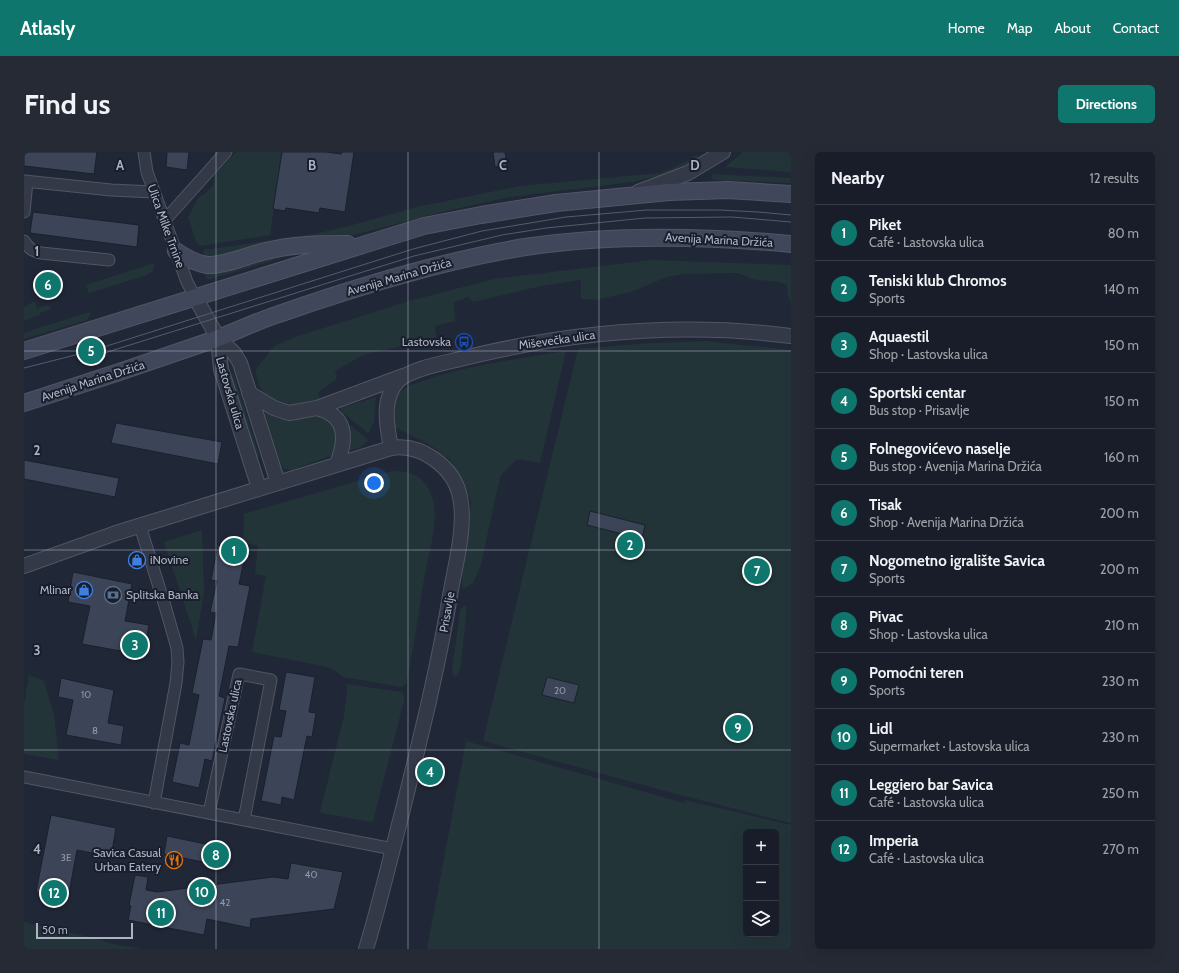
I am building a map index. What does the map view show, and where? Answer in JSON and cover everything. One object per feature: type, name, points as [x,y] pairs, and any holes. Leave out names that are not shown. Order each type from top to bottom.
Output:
[{"type":"main road","points":[[24,351],[424,226],[496,212],[556,203],[631,195],[712,190],[791,194]]},
{"type":"main road","name":"Avenija Marina Držića","points":[[24,403],[140,366],[218,338],[278,314],[433,266],[525,247],[565,242],[644,238],[723,238],[791,244]]},
{"type":"main road","points":[[176,251],[196,263],[208,265],[286,247],[318,244],[366,244]]},
{"type":"street","name":"Ulica Milke Trnine","points":[[144,152],[147,172],[154,192],[187,282],[195,297]]},
{"type":"street","points":[[165,220],[226,152]]},
{"type":"street","points":[[631,195],[688,173],[722,152]]},
{"type":"street","points":[[24,212],[26,181],[111,190],[154,192]]},
{"type":"street","points":[[24,241],[32,250],[41,253],[108,260]]},
{"type":"street","name":"Lastovska ulica","points":[[195,297],[218,338],[234,353],[240,363],[278,483]]},
{"type":"street","name":"Miševečka ulica","points":[[249,393],[266,404],[281,411],[295,412],[317,408],[407,374],[441,363],[506,348],[592,335],[649,330],[694,329],[739,331],[791,336]]},
{"type":"street","name":"Lastovska ulica","points":[[218,338],[222,369],[259,488]]},
{"type":"street","points":[[391,448],[387,422],[388,403],[396,384],[407,374]]},
{"type":"street","points":[[317,408],[332,414],[342,427],[344,443],[337,464]]},
{"type":"street","name":"Prisavlje","points":[[259,488],[391,448],[408,447],[420,451],[440,463],[448,472],[460,495],[462,516],[450,599],[435,678],[393,848],[366,949]]},
{"type":"street","points":[[24,566],[140,526],[259,488]]},
{"type":"street","points":[[140,526],[166,606],[177,648],[178,662],[176,683],[154,803]]},
{"type":"street","name":"Lastovska ulica","points":[[209,813],[239,674],[271,680],[244,820]]},
{"type":"street","points":[[24,777],[393,848]]},
{"type":"shaded area","points":[[236,152],[282,152],[270,235],[200,246],[196,241],[188,217],[199,197],[205,194],[213,186],[214,176]]},
{"type":"shaded area","points":[[743,152],[791,152],[791,172],[725,167]]},
{"type":"shaded area","points":[[697,155],[702,163],[663,175],[632,182],[510,197],[442,212],[346,237],[264,245],[218,256],[209,257],[203,253],[205,249],[314,234],[417,207],[520,186],[660,173]]},
{"type":"shaded area","points":[[712,174],[790,178],[791,183],[714,180],[711,177]]},
{"type":"shaded area","points":[[282,254],[281,258],[209,280],[206,278],[205,273],[207,271]]},
{"type":"shaded area","points":[[651,260],[791,265],[791,303],[787,294],[788,289],[786,284],[751,279],[739,273],[683,274],[667,277],[631,292],[596,300],[581,299],[581,280],[541,286],[473,302],[468,297],[454,302],[455,321],[435,326],[436,338],[363,355],[335,371],[337,379],[318,392],[320,399],[305,405],[288,406],[273,401],[266,396],[258,382],[255,371],[274,346],[295,337],[409,301],[494,279]]},
{"type":"shaded area","points":[[154,263],[153,271],[147,275],[89,293],[86,285]]},
{"type":"shaded area","points":[[35,301],[37,308],[50,305],[51,309],[24,321],[24,307]]},
{"type":"shaded area","points":[[90,312],[90,316],[87,320],[24,339],[24,333]]},
{"type":"shaded area","points":[[706,341],[791,350],[791,823],[665,791],[483,741],[578,349],[635,344]]},
{"type":"shaded area","points":[[566,351],[540,463],[517,459],[501,475],[481,565],[473,583],[462,589],[463,563],[471,502],[463,481],[450,460],[430,445],[395,427],[393,407],[399,394],[403,390],[418,382],[467,368]]},
{"type":"shaded area","points":[[233,373],[259,455],[258,457],[255,456],[229,374]]},
{"type":"shaded area","points":[[376,397],[374,421],[369,433],[341,411],[341,408]]},
{"type":"shaded area","points":[[264,411],[320,415],[333,422],[338,440],[336,448],[330,456],[292,470],[284,469],[281,465]]},
{"type":"shaded area","points":[[343,419],[368,440],[359,448],[347,450]]},
{"type":"shaded area","points":[[392,471],[411,473],[416,475],[424,482],[431,494],[435,514],[433,536],[406,684],[402,687],[343,677],[334,670],[323,666],[252,652],[266,576],[255,574],[258,546],[243,542],[244,514]]},
{"type":"shaded area","points":[[202,530],[204,593],[196,640],[164,542]]},
{"type":"shaded area","points":[[463,606],[467,606],[461,665],[458,675],[455,677],[452,674],[452,669],[460,611]]},
{"type":"shaded area","points":[[29,675],[44,681],[54,715],[59,760],[24,754],[24,704]]},
{"type":"shaded area","points":[[346,684],[402,692],[404,695],[404,701],[373,821],[371,822],[320,812],[344,716],[347,692]]},
{"type":"shaded area","points":[[466,741],[684,803],[685,800],[791,825],[791,949],[427,949]]},
{"type":"shaded area","points":[[24,922],[113,944],[142,949],[24,949]]},
{"type":"building","points":[[24,152],[97,152],[94,174],[24,166]]},
{"type":"building","points":[[167,152],[189,152],[187,170],[166,167]]},
{"type":"building","points":[[282,152],[326,152],[341,154],[342,152],[354,152],[345,212],[320,208],[319,213],[286,208],[285,211],[273,209]]},
{"type":"building","points":[[493,152],[505,152],[507,166],[495,167]]},
{"type":"building","points":[[33,212],[139,225],[137,247],[30,233]]},
{"type":"building","points":[[116,423],[222,442],[218,464],[111,443]]},
{"type":"building","points":[[24,460],[119,478],[115,497],[24,479]]},
{"type":"building","points":[[590,511],[645,525],[642,539],[587,525]]},
{"type":"building","points":[[218,545],[246,551],[239,584],[250,586],[238,647],[229,646],[219,696],[225,698],[212,761],[205,759],[199,788],[172,782],[180,743],[189,745],[199,695],[192,693],[203,639],[211,640],[216,613],[210,612],[217,581],[211,580]]},
{"type":"building","points":[[73,572],[132,584],[125,621],[149,625],[143,655],[82,644],[90,606],[68,602]]},
{"type":"building","points":[[286,672],[315,677],[309,712],[316,713],[312,737],[307,736],[294,800],[282,797],[281,805],[261,801],[274,736],[281,737],[286,711],[279,710]]},
{"type":"building","points":[[547,677],[579,685],[574,703],[542,695]]},
{"type":"building","points":[[61,678],[114,690],[108,723],[124,726],[121,745],[66,735],[73,700],[58,697]]},
{"type":"building","points":[[51,815],[116,828],[111,857],[77,850],[68,899],[36,892]]},
{"type":"building","points":[[167,836],[225,848],[222,866],[164,854]]},
{"type":"building","points":[[291,863],[343,872],[334,909],[251,919],[250,928],[207,919],[204,935],[128,920],[131,906],[129,905],[135,875],[148,877],[146,890],[157,892],[273,877],[288,879]]},
{"type":"tram line","points":[[24,368],[91,351],[413,249],[482,231],[566,217],[647,210],[719,210],[791,215]]},
{"type":"tram line","points":[[82,360],[414,256],[502,235],[546,228],[645,218],[732,217],[791,222]]},
{"type":"place","name":"Tisak","points":[[48,285]]},
{"type":"place","name":"Lastovska","points":[[464,342]]},
{"type":"place","name":"Folnegovićevo naselje","points":[[91,351]]},
{"type":"place","name":"Teniski klub Chromos","points":[[630,545]]},
{"type":"place","name":"Piket","points":[[234,551]]},
{"type":"place","name":"iNovine","points":[[137,560]]},
{"type":"place","name":"Nogometno igralište Savica","points":[[757,571]]},
{"type":"place","name":"Mlinar","points":[[84,590]]},
{"type":"place","name":"Splitska Banka","points":[[113,595]]},
{"type":"place","name":"Aquaestil","points":[[135,645]]},
{"type":"place","name":"Pomoćni teren","points":[[738,728]]},
{"type":"place","name":"Sportski centar","points":[[430,772]]},
{"type":"place","name":"Pivac","points":[[216,855]]},
{"type":"place","name":"Savica Casual Urban Eatery","points":[[174,860]]},
{"type":"place","name":"Lidl","points":[[202,892]]},
{"type":"place","name":"Imperia","points":[[54,893]]},
{"type":"place","name":"Leggiero bar Savica","points":[[161,913]]}]
